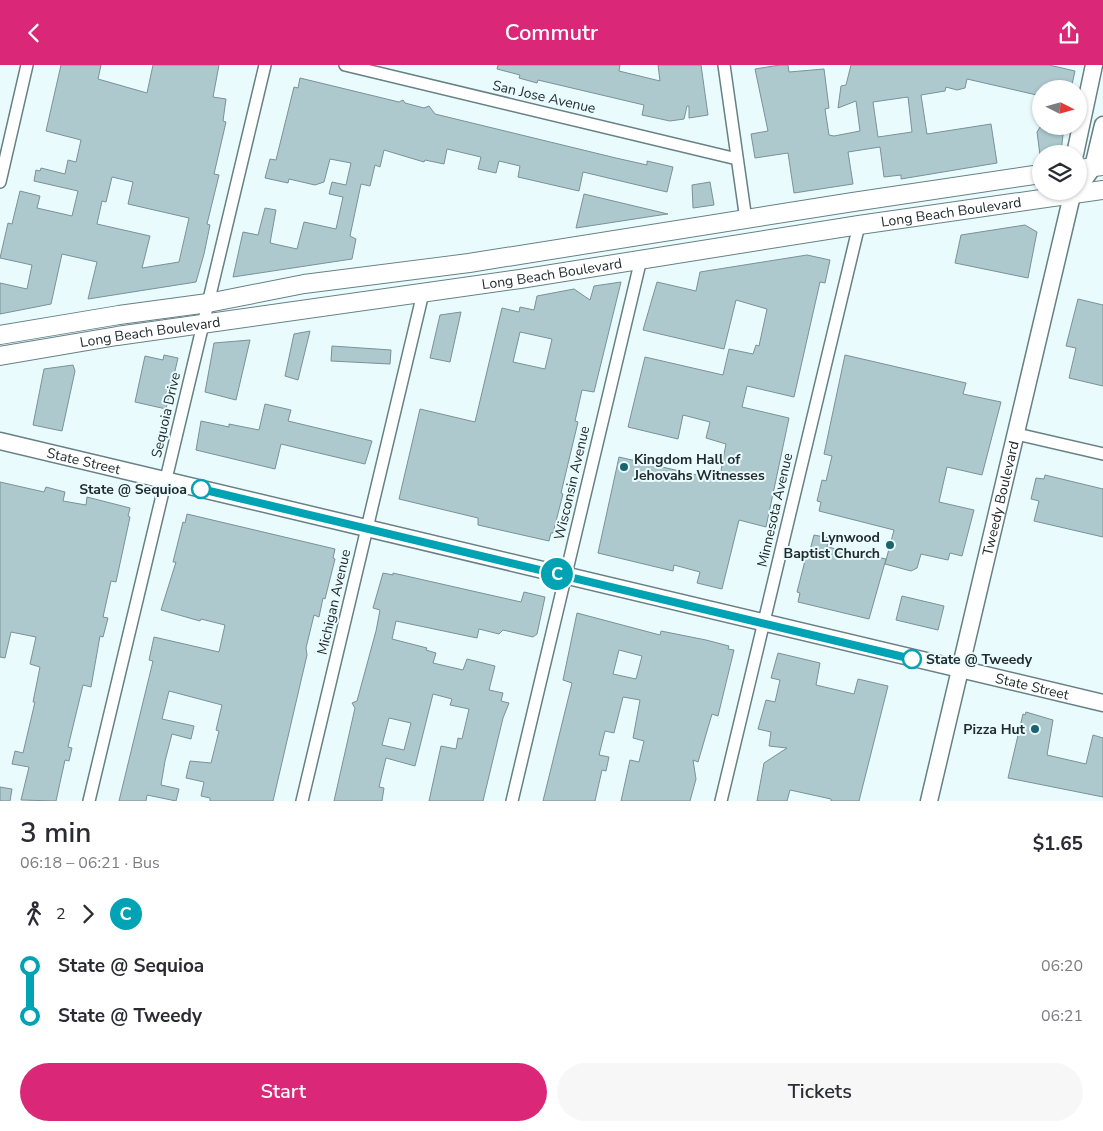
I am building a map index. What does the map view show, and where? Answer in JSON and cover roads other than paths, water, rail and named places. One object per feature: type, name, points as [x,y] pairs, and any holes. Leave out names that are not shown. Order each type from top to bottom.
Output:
[{"type":"main road","points":[[1076,145],[1094,65]]},
{"type":"main road","name":"Tweedy Boulevard","points":[[1092,167],[1103,125]]},
{"type":"main road","name":"Long Beach Boulevard","points":[[0,335],[119,315],[208,303],[304,284],[469,263],[1032,175]]},
{"type":"main road","name":"Long Beach Boulevard","points":[[1087,191],[1103,190]]},
{"type":"main road","name":"Long Beach Boulevard","points":[[0,357],[117,336],[423,293],[1032,198]]},
{"type":"main road","name":"Tweedy Boulevard","points":[[929,801],[1073,200]]},
{"type":"main road","points":[[641,259],[643,252],[650,247],[703,237],[712,226]]},
{"type":"main road","name":"State Street","points":[[0,441],[961,671],[1103,703]]},
{"type":"street","points":[[0,182],[27,65]]},
{"type":"street","name":"Sequoia Drive","points":[[88,801],[265,65]]},
{"type":"street","name":"San Jose Avenue","points":[[344,65],[737,159]]},
{"type":"street","points":[[724,65],[746,220]]},
{"type":"street","name":"Minnesota Avenue","points":[[721,801],[859,225]]},
{"type":"street","name":"Wisconsin Avenue","points":[[512,801],[641,259]]},
{"type":"street","name":"Michigan Avenue","points":[[302,801],[423,293]]},
{"type":"street","points":[[1017,434],[1103,454]]},
{"type":"place","name":"Kingdom Hall of Jehovahs Witnesses","points":[[624,467]]},
{"type":"place","name":"State @ Sequioa","points":[[201,489]]},
{"type":"place","name":"Lynwood Baptist Church","points":[[890,545]]},
{"type":"place","name":"State @ Tweedy","points":[[912,659]]},
{"type":"place","name":"Pizza Hut","points":[[1035,729]]}]
